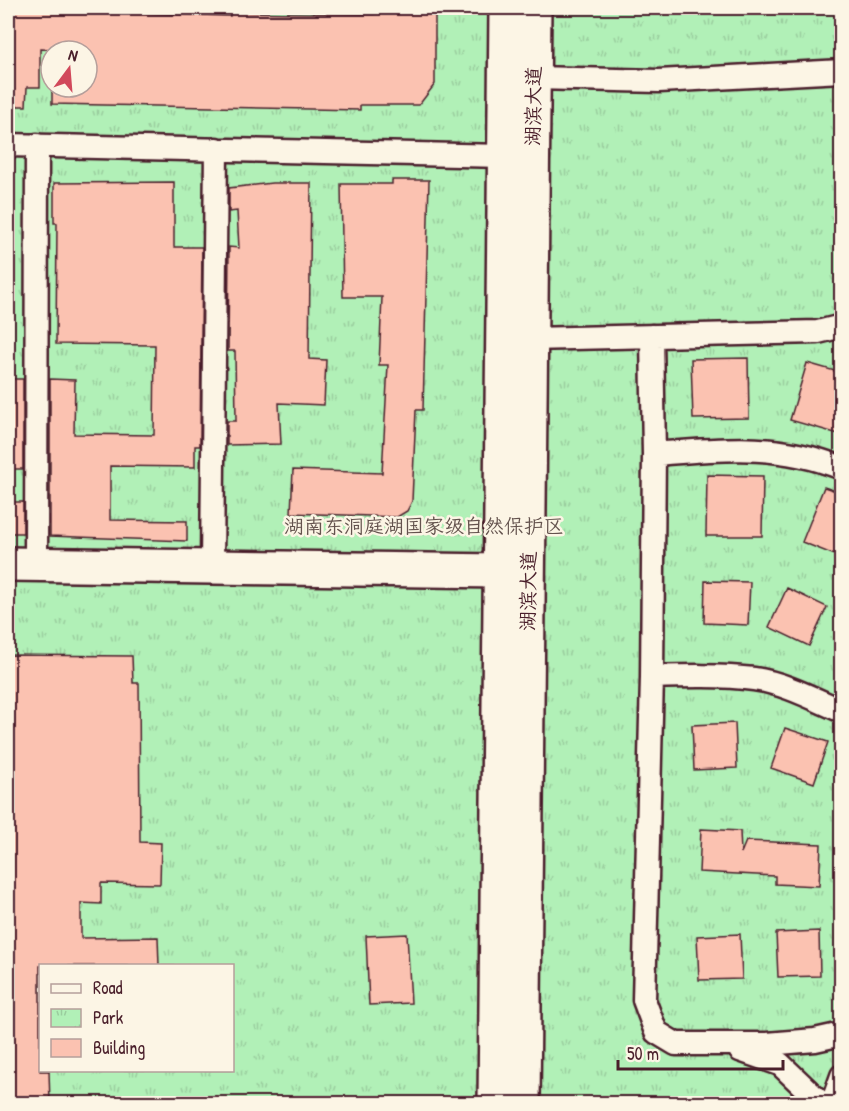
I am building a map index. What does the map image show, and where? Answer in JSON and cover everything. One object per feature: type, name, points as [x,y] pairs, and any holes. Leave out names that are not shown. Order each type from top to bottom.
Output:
[{"type":"main road","name":"湖滨大道","points":[[495,1104],[506,8]]},
{"type":"main road","name":"湖滨大道","points":[[523,1104],[534,8]]},
{"type":"main road","points":[[22,564],[500,571]]},
{"type":"street","points":[[534,78],[658,81],[788,76],[842,71]]},
{"type":"street","points":[[8,145],[504,156]]},
{"type":"street","points":[[22,564],[37,146]]},
{"type":"street","points":[[212,567],[216,149]]},
{"type":"street","points":[[531,339],[818,332],[842,326]]},
{"type":"street","points":[[818,332],[842,339]]},
{"type":"street","points":[[652,336],[654,454],[652,678],[644,1000],[656,1032],[676,1044],[815,1040],[842,1034]]},
{"type":"street","points":[[654,454],[740,447],[793,452],[842,468]]},
{"type":"street","points":[[652,678],[706,676],[756,680],[802,694],[842,711]]},
{"type":"street","points":[[725,1044],[780,1064],[822,1104]]},
{"type":"street","points":[[831,1104],[842,1076]]},
{"type":"green space","name":"湖南东洞庭湖国家级自然保护区","points":[[8,8],[841,8],[841,1103],[8,1103]]},
{"type":"building","points":[[374,8],[435,8],[435,84],[419,105],[360,105],[360,110],[52,104],[52,99],[99,99],[99,39],[39,39],[39,87],[27,87],[26,106],[8,106],[8,9],[230,16],[230,12],[374,14]]},
{"type":"building","points":[[392,180],[429,180],[423,410],[416,410],[412,501],[407,511],[397,517],[291,513],[293,470],[382,473],[388,365],[379,365],[382,297],[343,297],[341,184],[392,184]]},
{"type":"building","points":[[174,182],[174,247],[202,247],[200,446],[195,446],[195,467],[110,466],[110,520],[187,521],[187,541],[50,536],[50,379],[75,380],[74,434],[154,435],[155,345],[56,344],[57,223],[54,223],[54,183]]},
{"type":"building","points":[[272,183],[311,183],[309,359],[326,360],[324,405],[279,403],[281,444],[227,445],[227,421],[236,421],[235,351],[228,351],[229,247],[239,248],[237,211],[229,212],[229,188]]},
{"type":"building","points":[[748,358],[749,418],[693,419],[691,359]]},
{"type":"building","points":[[807,363],[842,373],[842,435],[790,420]]},
{"type":"building","points":[[8,379],[23,379],[23,469],[8,469]]},
{"type":"building","points":[[707,475],[763,476],[762,536],[706,536]]},
{"type":"building","points":[[824,487],[842,493],[842,558],[802,542]]},
{"type":"building","points":[[8,502],[23,502],[23,533],[8,533]]},
{"type":"building","points":[[705,581],[750,582],[748,625],[704,623]]},
{"type":"building","points":[[787,588],[827,607],[809,646],[769,627]]},
{"type":"building","points":[[8,655],[132,656],[133,683],[139,683],[140,842],[161,843],[160,884],[101,883],[101,904],[81,903],[81,938],[158,937],[159,964],[39,964],[39,1072],[49,1072],[50,1104],[8,1104]]},
{"type":"building","points":[[735,723],[737,768],[694,770],[692,725]]},
{"type":"building","points":[[785,728],[828,742],[814,783],[771,768]]},
{"type":"building","points":[[701,829],[740,831],[741,853],[746,841],[821,844],[819,886],[775,884],[775,876],[699,872]]},
{"type":"building","points":[[819,931],[820,976],[778,977],[776,933]]},
{"type":"building","points":[[407,934],[411,1003],[369,1005],[366,936]]},
{"type":"building","points":[[740,934],[742,979],[699,980],[697,936]]}]
